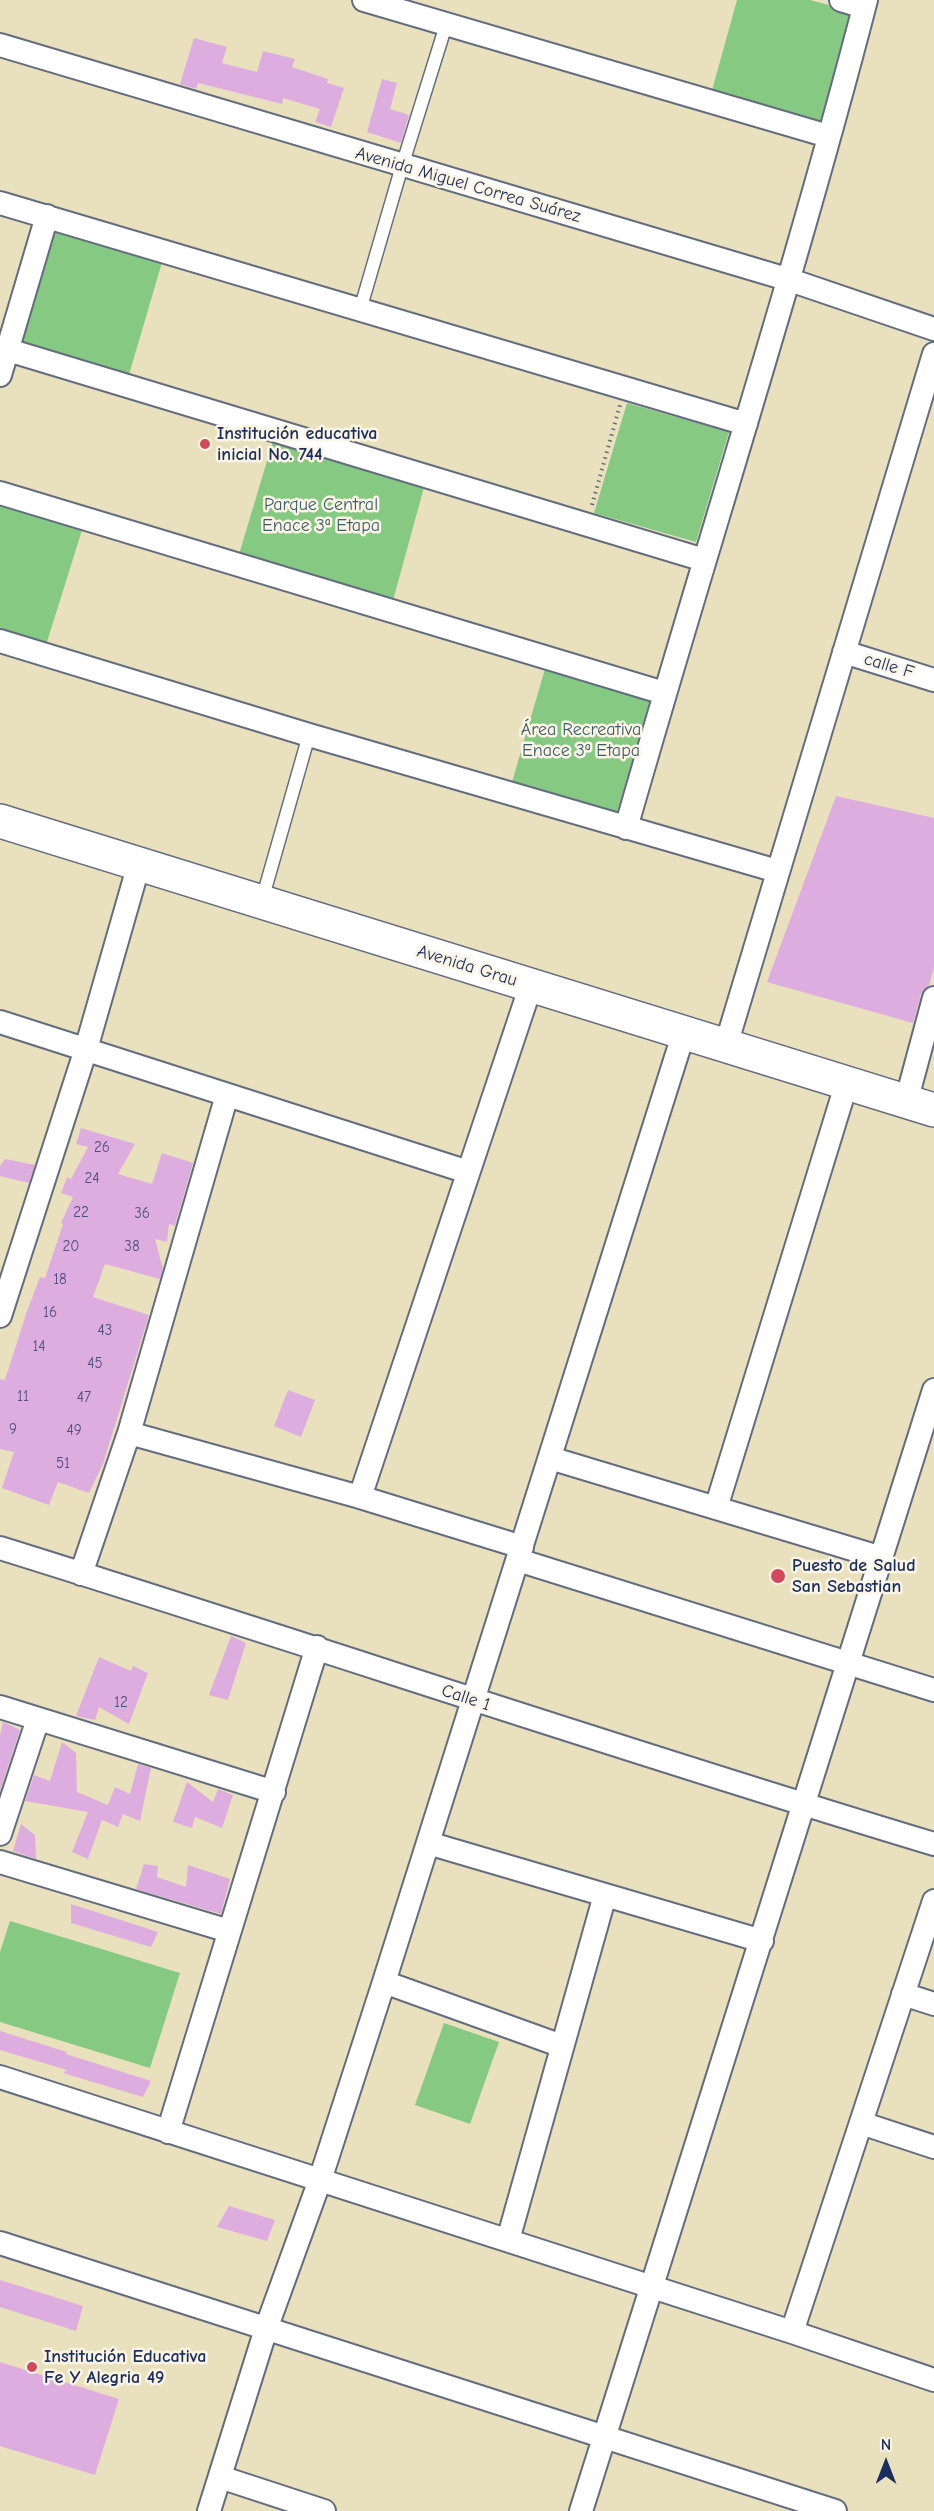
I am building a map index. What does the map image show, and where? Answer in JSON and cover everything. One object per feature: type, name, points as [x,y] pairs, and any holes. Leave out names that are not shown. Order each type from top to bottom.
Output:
[{"type":"main road","name":"Avenida Grau","points":[[0,821],[261,904],[920,1106]]},
{"type":"street","points":[[364,0],[395,4],[446,25],[828,136]]},
{"type":"street","points":[[626,828],[664,693],[790,280],[865,3],[842,0]]},
{"type":"street","name":"Avenida Miguel Correa Suárez","points":[[0,45],[790,280],[934,329]]},
{"type":"street","points":[[0,202],[746,424]]},
{"type":"street","points":[[0,375],[47,216]]},
{"type":"street","points":[[8,350],[704,560]]},
{"type":"street","points":[[726,1045],[844,652],[930,385],[934,354]]},
{"type":"street","points":[[0,493],[664,693]]},
{"type":"street","points":[[0,641],[309,735],[777,871]]},
{"type":"street","name":"calle F","points":[[844,652],[934,680]]},
{"type":"street","points":[[0,1316],[86,1049],[139,864]]},
{"type":"street","points":[[360,1497],[531,985]]},
{"type":"street","points":[[920,1106],[934,998]]},
{"type":"street","points":[[0,1022],[468,1172]]},
{"type":"street","points":[[209,2511],[266,2329],[320,2180],[384,1983],[684,1032]]},
{"type":"street","points":[[716,1508],[847,1082]]},
{"type":"street","points":[[81,1574],[129,1433],[227,1095]]},
{"type":"street","points":[[581,2511],[934,1390]]},
{"type":"street","points":[[129,1433],[360,1497],[847,1663],[934,1690]]},
{"type":"street","points":[[550,1458],[882,1558]]},
{"type":"street","name":"Calle 1","points":[[0,1548],[317,1647],[474,1701],[934,1844]]},
{"type":"street","points":[[168,2132],[317,1647]]},
{"type":"street","points":[[0,1707],[274,1792]]},
{"type":"street","points":[[0,1833],[38,1719]]},
{"type":"street","points":[[428,1843],[762,1941]]},
{"type":"street","points":[[0,1862],[229,1931]]},
{"type":"street","points":[[508,2240],[605,1895]]},
{"type":"street","points":[[792,2332],[934,1901]]},
{"type":"street","points":[[384,1983],[562,2046]]},
{"type":"street","points":[[903,1994],[934,2004]]},
{"type":"street","points":[[0,2078],[792,2332],[932,2374]]},
{"type":"street","points":[[861,2123],[934,2147]]},
{"type":"street","points":[[0,2243],[835,2511]]},
{"type":"street","points":[[220,2477],[324,2511]]},
{"type":"lane","points":[[360,310],[446,25]]},
{"type":"lane","points":[[261,904],[309,735]]},
{"type":"path","points":[[586,523],[625,389]]},
{"type":"green space","points":[[737,0],[810,0],[851,11],[820,124],[711,94]]},
{"type":"green space","points":[[51,227],[163,259],[128,378],[16,346]]},
{"type":"green space","points":[[627,403],[729,432],[696,542],[594,513]]},
{"type":"green space","name":"Parque Central Enace 3ª Etapa","points":[[276,431],[426,480],[392,604],[237,561]]},
{"type":"green space","points":[[0,502],[83,527],[46,645],[0,631]]},
{"type":"green space","name":"Área Recreativa Enace 3ª Etapa","points":[[545,669],[650,699],[617,812],[512,782]]},
{"type":"green space","points":[[10,1921],[180,1973],[150,2068],[0,2022],[0,1952]]},
{"type":"green space","points":[[444,2023],[499,2042],[470,2124],[415,2105]]},
{"type":"building","points":[[194,38],[227,47],[222,63],[257,72],[263,51],[295,59],[292,67],[328,79],[327,83],[344,88],[331,127],[315,122],[320,109],[283,98],[282,104],[198,83],[196,89],[180,84]]},
{"type":"building","points":[[382,79],[397,83],[390,109],[409,115],[401,143],[367,132]]},
{"type":"building","points":[[836,796],[934,818],[934,967],[929,986],[921,994],[913,1023],[767,982]]},
{"type":"building","points":[[81,1128],[135,1144],[118,1174],[152,1184],[162,1153],[193,1163],[175,1226],[169,1224],[167,1242],[155,1239],[163,1269],[160,1279],[105,1264],[93,1297],[149,1315],[103,1464],[89,1493],[58,1482],[49,1505],[2,1488],[14,1452],[0,1449],[0,1379],[5,1380],[27,1311],[40,1277],[45,1278],[63,1224],[61,1223],[73,1197],[61,1193],[67,1177],[71,1179],[88,1147],[76,1144]]},
{"type":"building","points":[[5,1159],[35,1165],[29,1183],[0,1176],[0,1166]]},
{"type":"building","points":[[288,1390],[315,1400],[301,1437],[274,1426]]},
{"type":"building","points":[[231,1636],[246,1643],[228,1700],[209,1695]]},
{"type":"building","points":[[99,1657],[131,1671],[133,1666],[148,1673],[129,1724],[99,1707],[95,1720],[76,1716]]},
{"type":"building","points":[[3,1722],[20,1730],[0,1791],[0,1735]]},
{"type":"building","points":[[62,1742],[76,1753],[77,1792],[108,1805],[115,1787],[130,1794],[138,1764],[151,1768],[140,1821],[123,1814],[118,1827],[102,1820],[88,1859],[72,1852],[88,1812],[25,1801],[34,1775],[50,1781]]},
{"type":"building","points":[[187,1782],[213,1802],[218,1789],[233,1795],[222,1828],[195,1817],[192,1828],[173,1822]]},
{"type":"building","points":[[21,1824],[35,1835],[36,1859],[13,1851]]},
{"type":"building","points":[[144,1864],[158,1866],[157,1877],[186,1887],[188,1865],[230,1879],[221,1914],[136,1889]]},
{"type":"building","points":[[71,1904],[158,1932],[151,1947],[71,1923]]},
{"type":"building","points":[[0,2031],[151,2081],[143,2097],[63,2073],[67,2070],[0,2050]]},
{"type":"building","points":[[229,2206],[275,2220],[267,2241],[217,2227]]},
{"type":"building","points":[[0,2280],[83,2306],[76,2331],[0,2307]]},
{"type":"building","points":[[0,2362],[119,2399],[95,2475],[0,2446]]},
{"type":"place","name":"Institución educativa inicial No. 744","points":[[205,444]]},
{"type":"place","name":"Puesto de Salud San Sebastian","points":[[778,1576]]},
{"type":"place","name":"Institución Educativa Fe Y Alegria 49","points":[[32,2367]]}]
